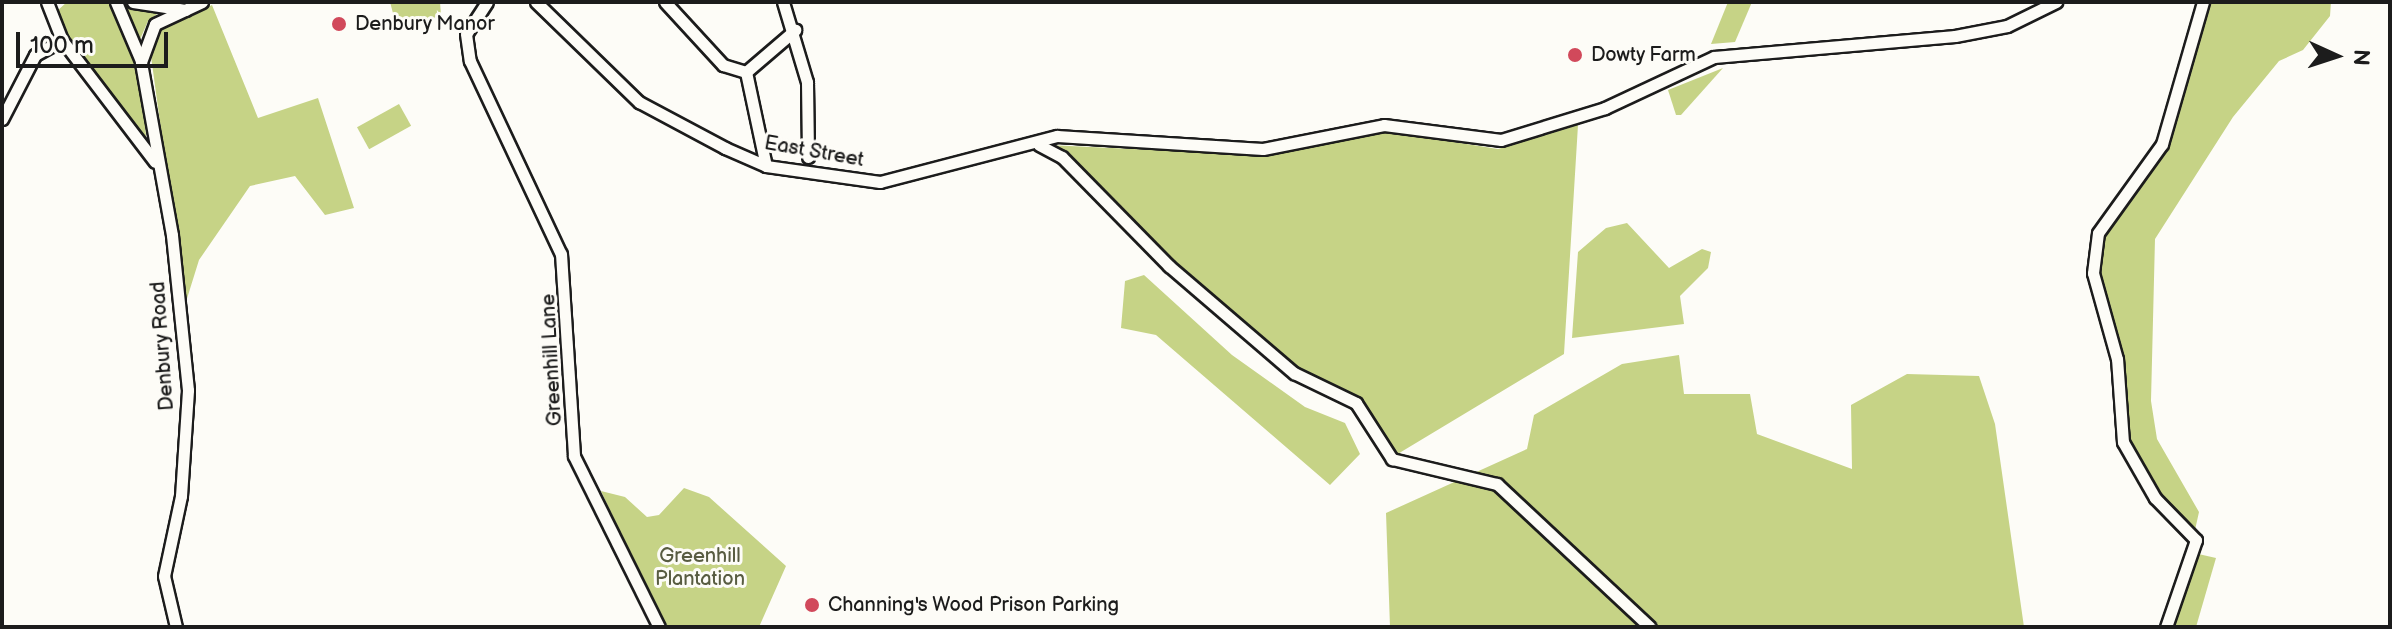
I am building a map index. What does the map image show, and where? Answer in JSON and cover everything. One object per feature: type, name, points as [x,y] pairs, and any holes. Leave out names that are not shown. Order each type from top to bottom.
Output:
[{"type":"street","points":[[47,2],[62,40],[155,163]]},
{"type":"street","points":[[116,2],[141,62]]},
{"type":"street","points":[[133,2],[185,10]]},
{"type":"street","points":[[141,62],[155,24],[202,2]]},
{"type":"street","name":"Greenhill Lane","points":[[487,2],[466,34],[470,61],[561,254],[574,456],[659,627]]},
{"type":"street","name":"East Street","points":[[536,2],[639,102],[766,166],[880,182],[1078,135],[1202,151],[1263,149],[1384,125],[1501,140],[1605,108],[1714,57],[1955,36],[2007,26],[2056,2]]},
{"type":"street","points":[[665,2],[723,65],[746,72]]},
{"type":"street","points":[[783,2],[795,30],[807,82],[808,157]]},
{"type":"street","points":[[2166,627],[2196,540],[2155,498],[2123,442],[2117,359],[2093,273],[2098,233],[2162,144],[2203,2]]},
{"type":"street","points":[[746,72],[795,30]]},
{"type":"street","points":[[2,119],[35,55],[62,40]]},
{"type":"street","name":"Denbury Road","points":[[141,62],[155,163],[172,235],[188,390],[181,496],[164,576],[176,627]]},
{"type":"street","points":[[746,72],[766,166]]},
{"type":"street","points":[[1039,145],[1062,157],[1169,266],[1294,373],[1356,403],[1392,459],[1497,484],[1650,627]]},
{"type":"green space","points":[[67,2],[173,2],[148,21],[138,44],[147,147],[69,41],[57,11]]},
{"type":"green space","points":[[390,2],[440,2],[441,15],[398,32]]},
{"type":"green space","points":[[1728,2],[1752,2],[1735,42],[1711,44]]},
{"type":"green space","points":[[2203,2],[2331,2],[2330,16],[2303,50],[2279,61],[2233,117],[2155,239],[2151,401],[2157,439],[2199,512],[2195,530],[2164,507],[2128,450],[2097,271],[2098,233],[2165,141]]},
{"type":"green space","points":[[212,5],[258,118],[318,98],[354,208],[325,215],[295,176],[250,186],[199,260],[185,305],[150,49],[155,33]]},
{"type":"green space","points":[[1723,68],[1681,115],[1676,115],[1668,90]]},
{"type":"green space","points":[[399,104],[411,126],[369,149],[357,127]]},
{"type":"green space","points":[[1578,125],[1564,354],[1396,455],[1360,400],[1296,367],[1172,261],[1067,154],[1048,145],[1261,155],[1385,131],[1498,149]]},
{"type":"green space","points":[[1627,223],[1669,268],[1702,249],[1711,252],[1708,268],[1680,296],[1684,324],[1572,338],[1578,252],[1606,228]]},
{"type":"green space","points":[[1144,275],[1232,355],[1305,407],[1345,423],[1360,454],[1330,485],[1156,335],[1121,328],[1125,281]]},
{"type":"green space","points":[[1679,355],[1684,394],[1750,394],[1757,434],[1852,469],[1851,405],[1907,374],[1979,376],[1995,424],[2024,627],[1390,627],[1386,513],[1527,449],[1534,415],[1622,364]]},
{"type":"green space","name":"Greenhill Plantation","points":[[684,488],[709,497],[786,566],[759,627],[664,627],[601,491],[625,497],[647,517],[659,515]]},
{"type":"green space","points":[[2194,553],[2216,558],[2196,627],[2170,627]]},
{"type":"place","name":"Denbury Manor","points":[[339,24]]},
{"type":"place","name":"Dowty Farm","points":[[1575,55]]},
{"type":"place","name":"Channing's Wood Prison Parking","points":[[812,605]]}]
